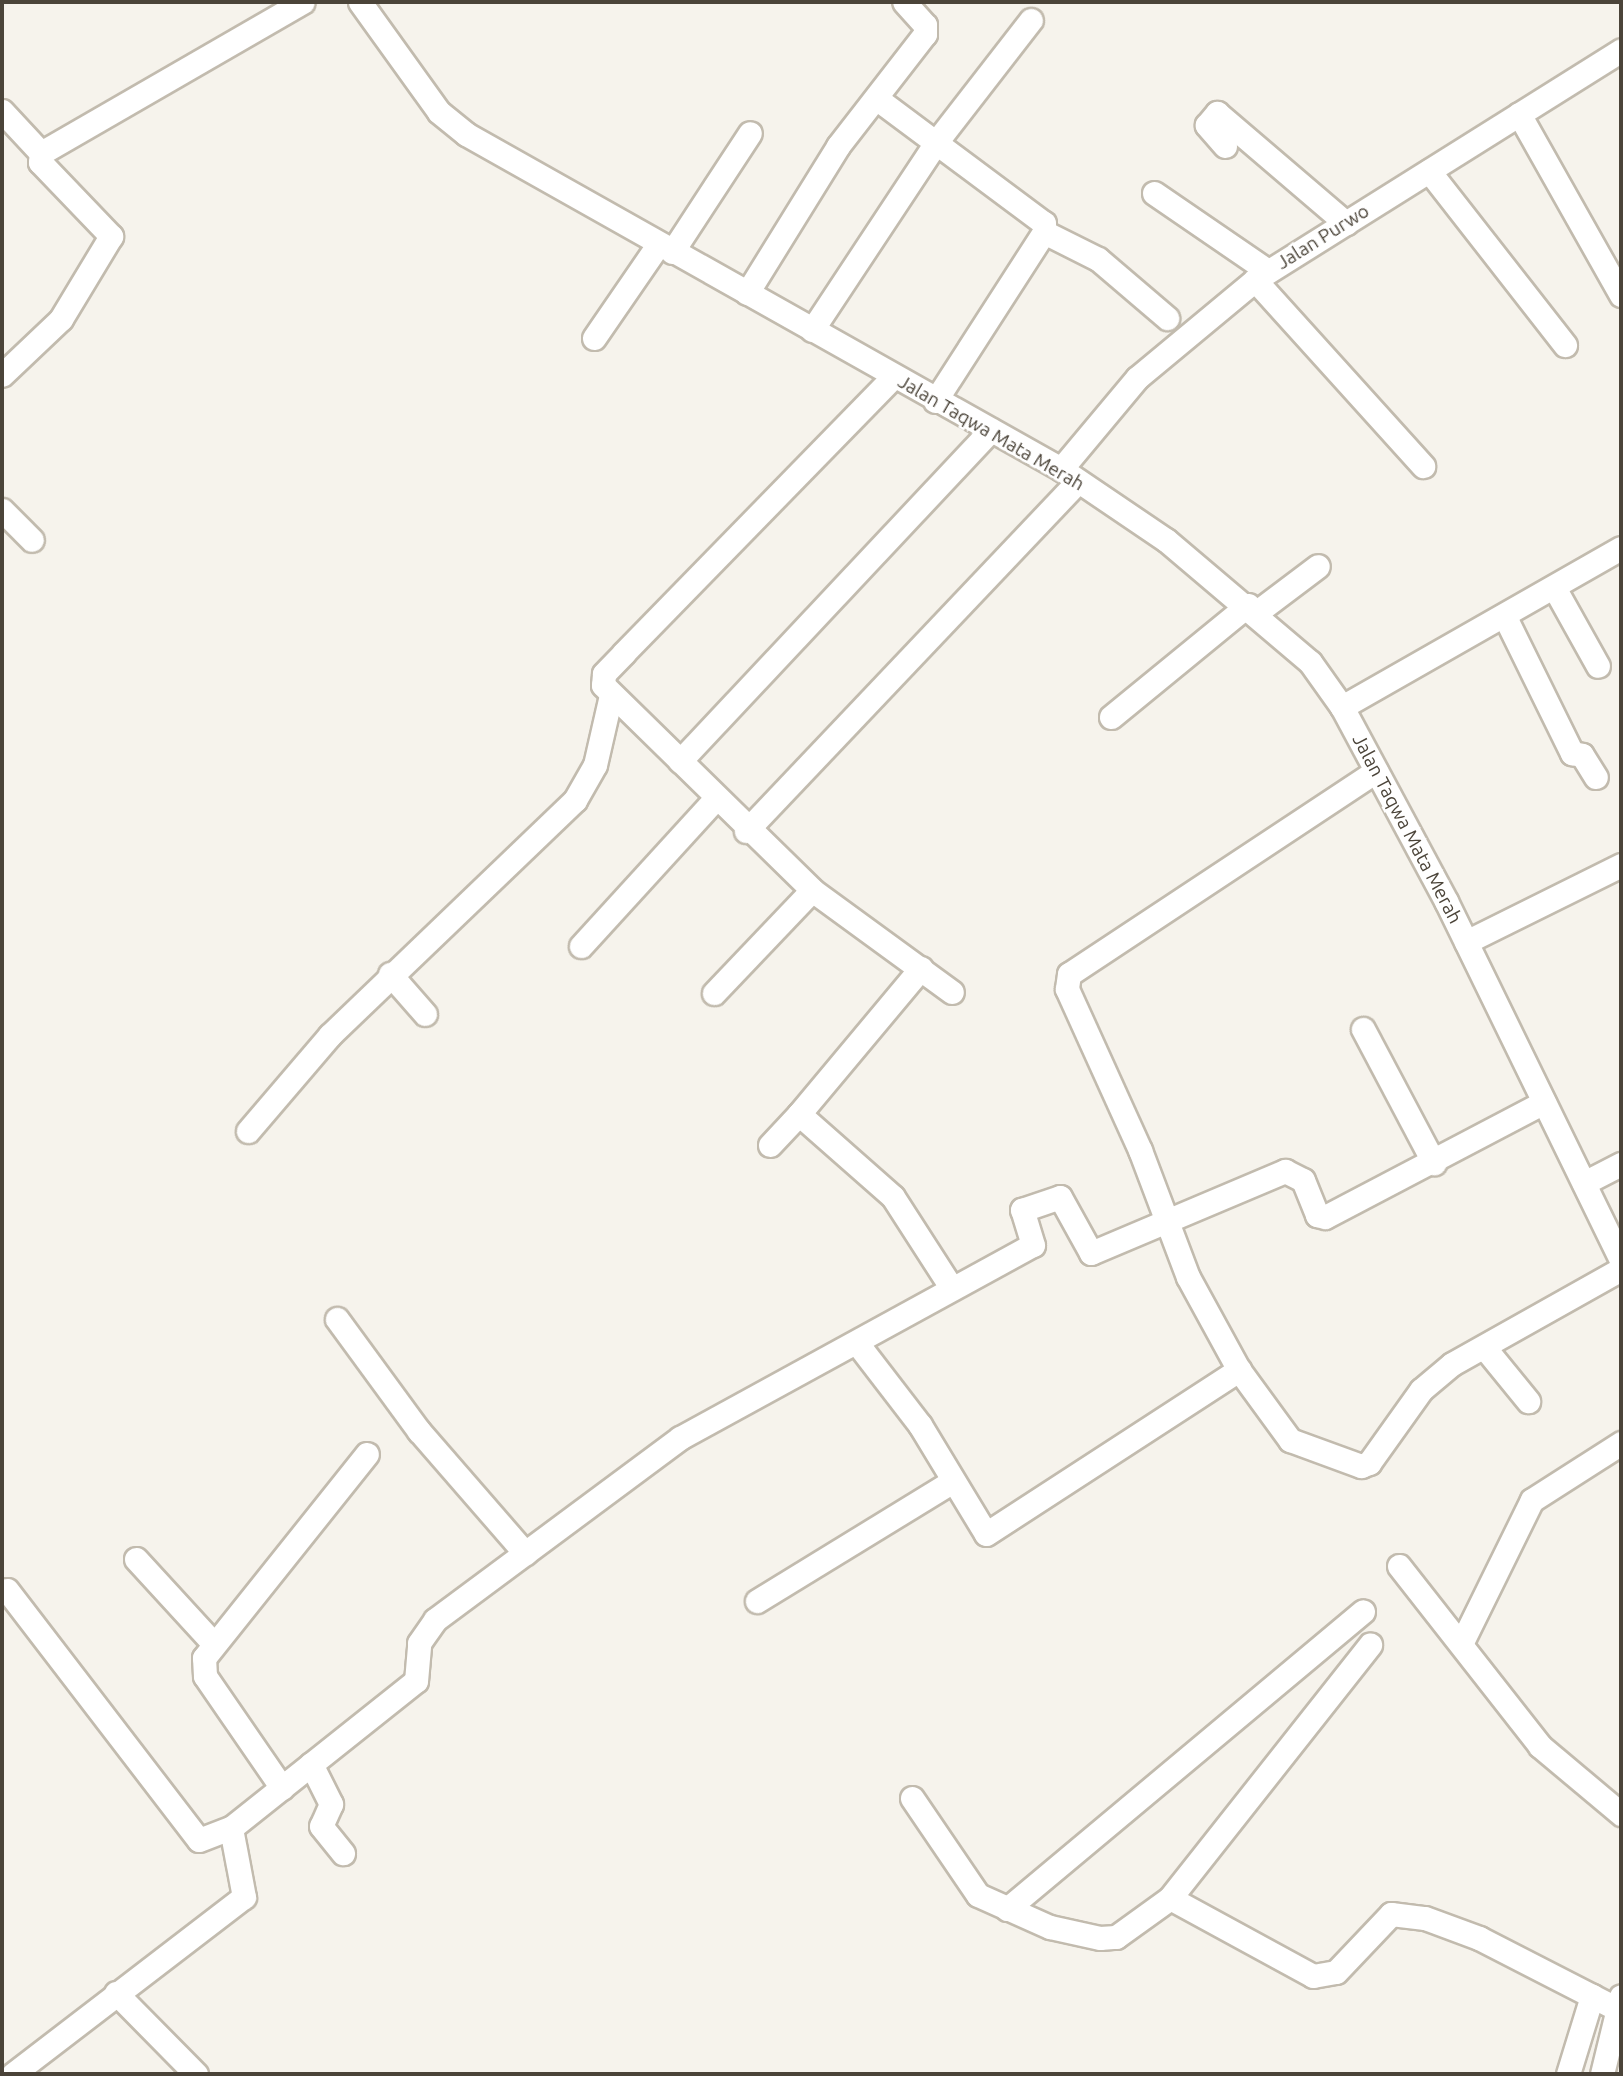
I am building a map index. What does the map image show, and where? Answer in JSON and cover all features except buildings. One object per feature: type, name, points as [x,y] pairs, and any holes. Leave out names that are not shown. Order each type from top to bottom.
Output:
[{"type":"street","points":[[41,153],[303,2]]},
{"type":"street","name":"Jalan Taqwa Mata Merah","points":[[360,2],[439,112],[466,134],[1070,475],[1252,608],[1310,662],[1342,707],[1466,942],[1621,1260]]},
{"type":"street","points":[[747,293],[838,146],[925,34],[925,25],[904,2]]},
{"type":"street","points":[[812,330],[937,141],[1031,20]]},
{"type":"street","name":"Jalan Purwo","points":[[746,831],[1070,475],[1137,378],[1261,276],[1620,53]]},
{"type":"street","points":[[876,98],[1033,211],[1044,232],[1098,259],[1167,317]]},
{"type":"street","points":[[2,111],[41,153],[40,162],[111,236],[61,319],[2,375]]},
{"type":"street","points":[[1226,146],[1207,125],[1220,112],[1346,223]]},
{"type":"street","points":[[1519,114],[1621,295]]},
{"type":"street","points":[[594,338],[750,133]]},
{"type":"street","points":[[1429,171],[1564,345]]},
{"type":"street","points":[[1154,193],[1261,276],[1423,466]]},
{"type":"street","points":[[935,401],[1044,232]]},
{"type":"street","points":[[893,377],[604,674],[611,695],[680,761],[746,831],[812,890],[952,992]]},
{"type":"street","points":[[680,761],[991,430]]},
{"type":"street","points":[[2,510],[32,540]]},
{"type":"street","points":[[1342,707],[1555,589],[1621,548]]},
{"type":"street","points":[[1111,717],[1252,608],[1318,566]]},
{"type":"street","points":[[1555,589],[1598,666]]},
{"type":"street","points":[[1505,617],[1572,753],[1582,755],[1596,777]]},
{"type":"street","points":[[248,1131],[390,974],[575,800],[595,765],[611,695]]},
{"type":"street","points":[[1376,771],[1069,974],[1067,989],[1167,1220],[1188,1277],[1239,1370],[1290,1440],[1364,1465],[1421,1390],[1484,1347],[1621,1269]]},
{"type":"street","points":[[582,946],[715,799]]},
{"type":"street","points":[[1466,942],[1621,866]]},
{"type":"street","points":[[714,993],[812,890]]},
{"type":"street","points":[[770,1146],[920,968]]},
{"type":"street","points":[[390,974],[425,1014]]},
{"type":"street","points":[[1363,1029],[1434,1163]]},
{"type":"street","points":[[7,1590],[199,1840],[231,1828],[416,1681],[419,1643],[435,1620],[680,1438],[857,1343],[951,1287],[1033,1245],[1022,1210],[1060,1197],[1091,1253],[1285,1171],[1303,1180],[1317,1215],[1325,1217],[1434,1163],[1544,1102]]},
{"type":"street","points":[[799,1114],[893,1197],[951,1287]]},
{"type":"street","points":[[1584,1183],[1621,1164]]},
{"type":"street","points":[[337,1319],[419,1431],[535,1546]]},
{"type":"street","points":[[857,1343],[920,1425],[981,1532],[988,1534],[1239,1370]]},
{"type":"street","points":[[1484,1347],[1528,1401]]},
{"type":"street","points":[[1462,1642],[1532,1500],[1621,1443]]},
{"type":"street","points":[[282,1788],[205,1676],[202,1666],[212,1642],[367,1454]]},
{"type":"street","points":[[757,1601],[951,1482]]},
{"type":"street","points":[[136,1559],[212,1642]]},
{"type":"street","points":[[1399,1566],[1462,1642],[1539,1746],[1621,1814]]},
{"type":"street","points":[[1007,1909],[1363,1611]]},
{"type":"street","points":[[912,1798],[970,1886],[1007,1909],[1100,1938],[1116,1937],[1170,1898],[1370,1645]]},
{"type":"street","points":[[311,1764],[332,1806],[321,1826],[342,1853]]},
{"type":"street","points":[[13,2074],[244,1896],[231,1828]]},
{"type":"street","points":[[1170,1898],[1313,1976],[1336,1972],[1391,1914],[1454,1927],[1592,1996],[1619,2001],[1602,2074]]},
{"type":"street","points":[[116,1993],[196,2074]]},
{"type":"street","points":[[1568,2074],[1592,1996]]}]
